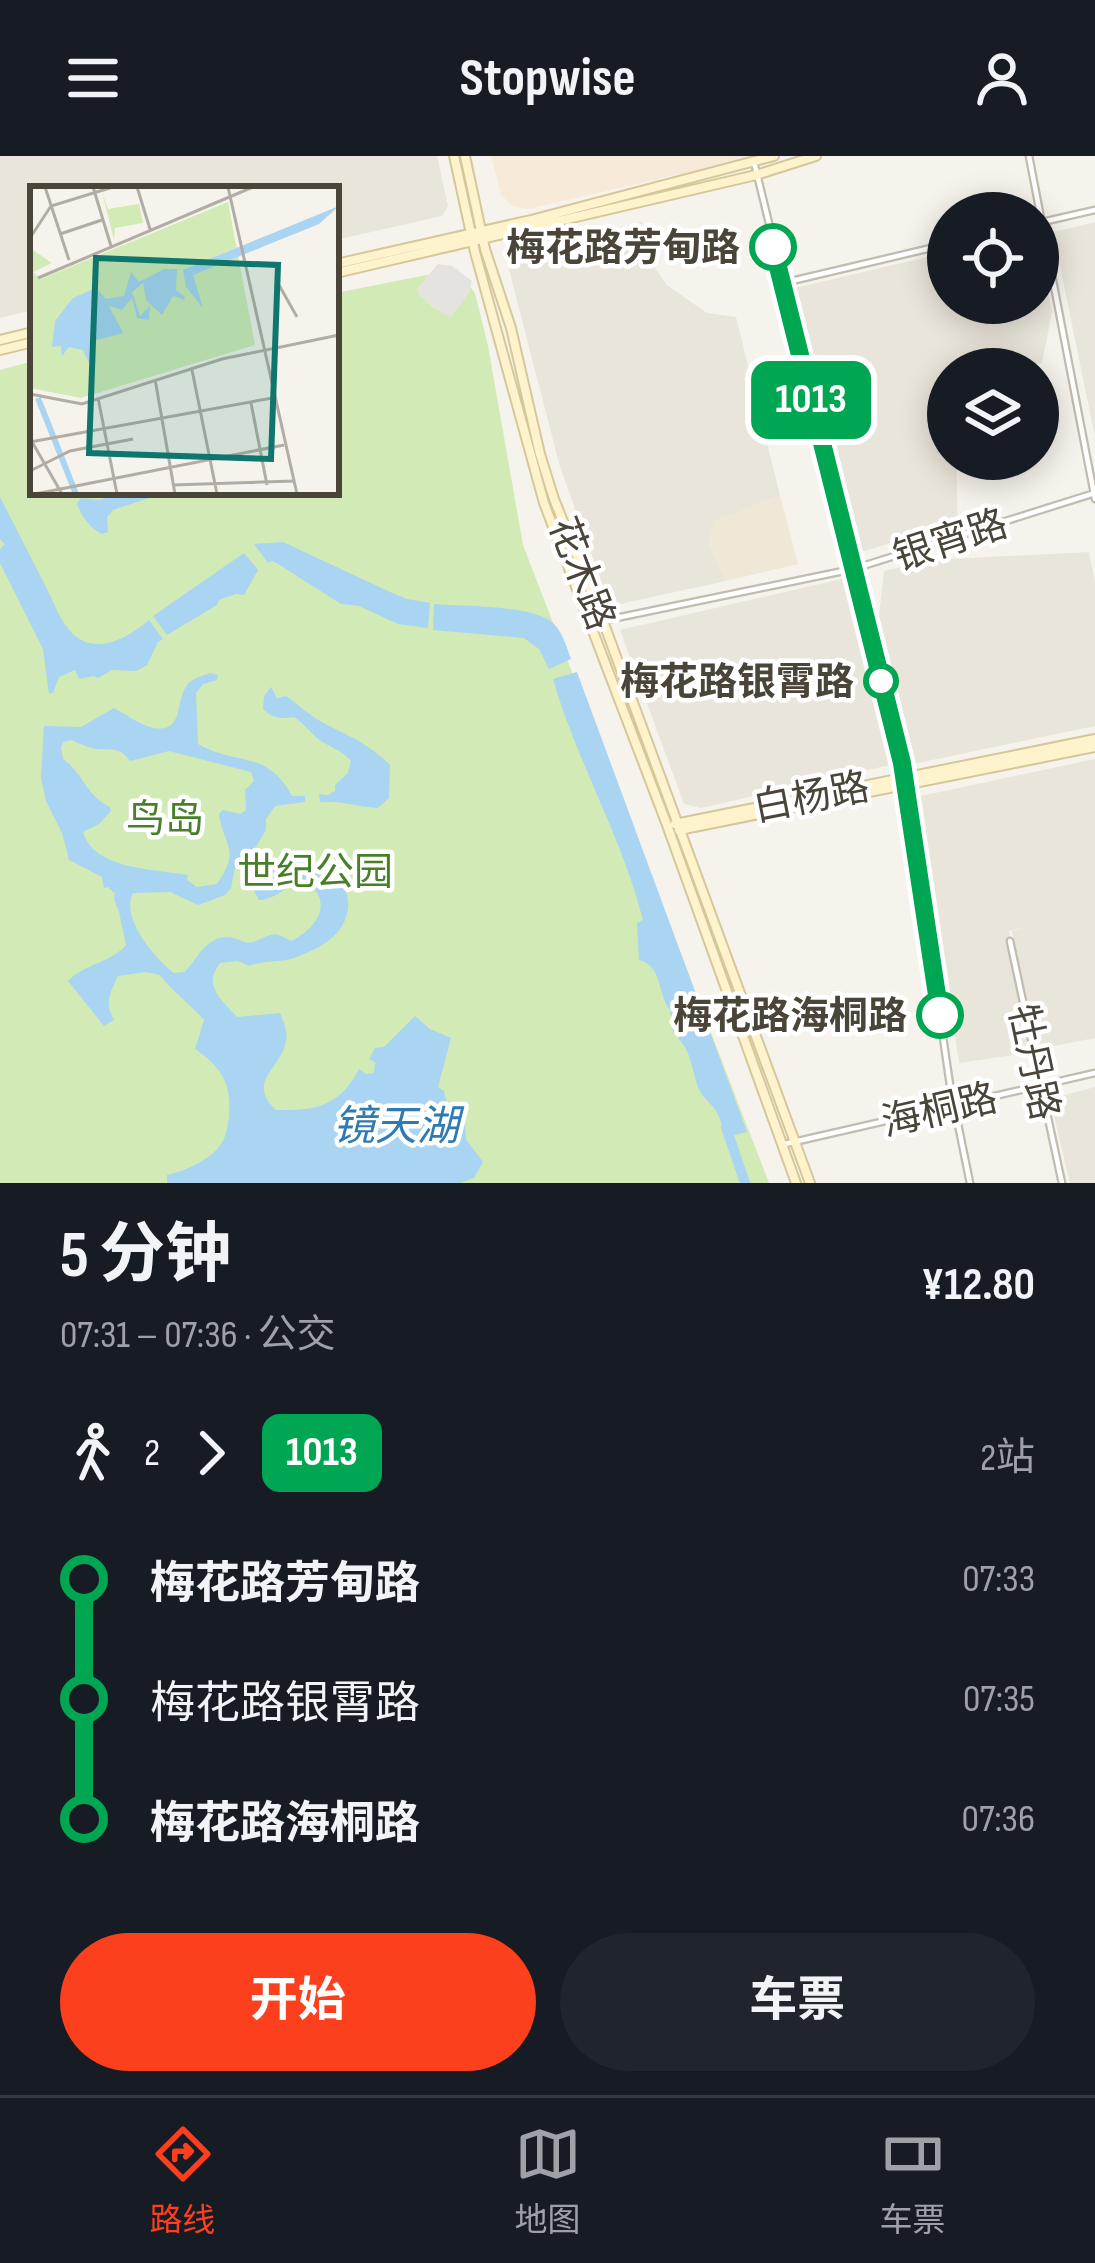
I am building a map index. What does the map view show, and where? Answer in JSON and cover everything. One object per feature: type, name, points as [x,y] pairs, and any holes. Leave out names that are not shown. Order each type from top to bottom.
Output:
[{"type":"main road","name":"花木路","points":[[454,156],[544,503],[811,1183]]},
{"type":"main road","name":"花木路","points":[[465,156],[477,236],[511,328],[554,499],[603,621],[796,1183]]},
{"type":"main road","points":[[477,236],[774,156]]},
{"type":"main road","points":[[339,267],[757,175],[816,156]]},
{"type":"main road","points":[[0,340],[30,333]]},
{"type":"main road","points":[[0,350],[30,343]]},
{"type":"main road","name":"白杨路","points":[[673,828],[1095,743]]},
{"type":"street","points":[[1029,156],[1035,192]]},
{"type":"street","points":[[754,162],[905,781],[953,1106],[970,1183]]},
{"type":"street","points":[[1059,219],[1095,210]]},
{"type":"street","points":[[783,283],[927,249]]},
{"type":"street","points":[[1059,317],[1095,495]]},
{"type":"street","name":"银宵路","points":[[592,623],[853,569],[1095,495]]},
{"type":"street","name":"牡丹路","points":[[1010,941],[1062,1183]]},
{"type":"street","name":"海桐路","points":[[782,1145],[1095,1073]]},
{"type":"shaded area","points":[[0,156],[437,156],[448,206],[442,216],[339,239],[339,186],[30,186],[30,311],[0,318]]},
{"type":"shaded area","points":[[491,156],[759,156],[528,209],[513,206],[501,195]]},
{"type":"shaded area","points":[[642,222],[648,258],[667,285],[707,313],[736,317],[780,495],[714,522],[709,544],[726,581],[620,604],[607,597],[560,467],[506,258]]},
{"type":"shaded area","points":[[1095,222],[1095,437],[1059,261],[1059,231]]},
{"type":"shaded area","points":[[927,257],[927,324],[1050,324],[1045,348],[927,348],[927,480],[957,480],[958,523],[861,552],[795,288]]},
{"type":"shaded area","points":[[438,264],[452,266],[472,281],[451,317],[418,294],[417,289]]},
{"type":"shaded area","points":[[780,495],[798,564],[726,581],[709,544],[714,521]]},
{"type":"shaded area","points":[[1089,552],[1095,582],[1095,726],[913,764],[879,617],[884,571],[932,560]]},
{"type":"shaded area","points":[[846,578],[890,765],[701,808],[684,804],[620,630]]},
{"type":"shaded area","points":[[1095,759],[1095,1038],[1038,1049],[1012,931],[1032,925],[1009,931],[1029,1053],[959,1063],[921,796]]},
{"type":"shaded area","points":[[1095,1087],[1095,1183],[1070,1183],[1050,1099]]},
{"type":"green space","name":"世纪公园","points":[[457,269],[475,293],[523,545],[769,1183],[0,1183],[0,370],[30,362],[30,495],[339,495],[339,292]]},
{"type":"water","points":[[158,495],[113,510],[107,517],[108,532],[102,534],[86,521],[77,503],[81,498]]},
{"type":"water","points":[[0,497],[68,629],[81,640],[102,644],[132,633],[149,620],[163,639],[147,665],[136,671],[112,670],[98,678],[79,679],[75,670],[59,677],[49,694],[43,649],[0,563],[5,544],[0,539]]},
{"type":"water","points":[[283,542],[390,592],[430,603],[428,628],[398,624],[359,606],[341,604],[278,564],[268,563],[254,544]]},
{"type":"water","points":[[244,553],[258,570],[244,595],[219,600],[167,635],[153,616]]},
{"type":"water","points":[[434,604],[516,610],[546,618],[560,633],[571,659],[549,669],[539,649],[524,638],[433,630]]},
{"type":"water","points":[[577,672],[747,1132],[726,1137],[678,1038],[688,1031],[684,1028],[674,1034],[672,1028],[684,1021],[683,1016],[671,1017],[656,974],[639,960],[637,923],[643,920],[634,889],[553,679]]},
{"type":"water","name":"镜天湖","points":[[210,673],[218,675],[217,680],[203,684],[196,693],[198,744],[262,765],[292,796],[305,796],[305,802],[275,806],[257,845],[235,868],[225,895],[198,905],[170,892],[133,893],[130,903],[135,925],[166,966],[174,973],[185,972],[219,938],[250,942],[273,935],[291,941],[316,921],[321,904],[313,888],[303,880],[259,900],[254,886],[260,871],[267,873],[294,858],[331,872],[348,903],[347,915],[334,936],[287,960],[249,966],[238,961],[220,963],[213,979],[216,992],[237,1017],[280,1013],[286,1042],[264,1083],[276,1110],[325,1104],[344,1091],[359,1069],[374,1073],[375,1062],[369,1059],[375,1048],[384,1047],[415,1016],[451,1038],[438,1087],[465,1124],[466,1139],[483,1162],[474,1178],[460,1183],[167,1183],[167,1175],[198,1163],[223,1141],[229,1119],[226,1084],[217,1068],[195,1049],[204,1020],[160,975],[118,976],[109,1003],[114,1020],[104,1026],[68,981],[126,945],[115,894],[104,888],[102,877],[69,860],[46,801],[41,778],[44,726],[81,727],[114,708],[146,726],[162,729],[175,721],[185,688]],"holes":[[[63,742],[119,751],[130,761],[169,751],[251,772],[254,781],[245,790],[246,810],[219,814],[229,855],[217,884],[197,887],[187,880],[188,875],[112,861],[89,845],[83,832],[111,811],[63,759]]]},
{"type":"water","points":[[271,687],[277,698],[286,696],[390,765],[389,798],[378,808],[320,802],[319,794],[335,791],[351,761],[294,717],[277,718],[263,709]]},
{"type":"waterway","points":[[726,1127],[745,1183]]},
{"type":"bus line","name":"1013","points":[[773,247],[902,763],[940,1015]]},
{"type":"place","name":"梅花路芳甸路","points":[[773,247]]},
{"type":"place","name":"梅花路银霄路","points":[[881,681]]},
{"type":"place","name":"梅花路海桐路","points":[[940,1015]]},
{"type":"park label","name":"鸟岛","points":[[165,818]]}]
